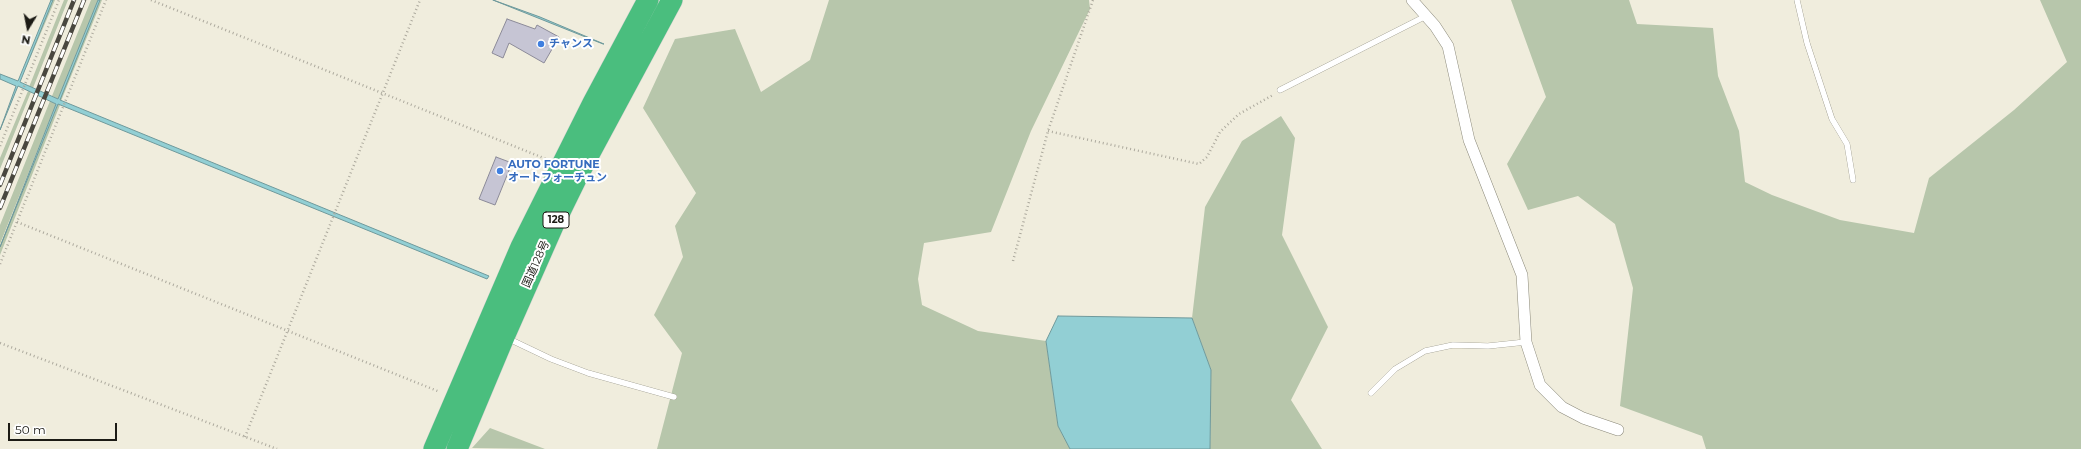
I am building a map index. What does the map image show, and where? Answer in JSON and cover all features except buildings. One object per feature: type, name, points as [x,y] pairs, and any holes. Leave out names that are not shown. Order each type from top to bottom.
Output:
[{"type":"highway","name":"国道128号","points":[[457,449],[495,332],[515,260],[561,166],[648,0]]},
{"type":"highway","name":"国道128号","points":[[434,449],[455,398],[538,257],[579,173],[672,0]]},
{"type":"street","points":[[1412,0],[1448,46],[1470,140],[1522,275],[1526,342],[1540,385],[1562,408],[1583,418],[1618,430]]},
{"type":"lane","points":[[1798,0],[1807,43],[1832,119],[1847,144],[1853,180]]},
{"type":"lane","points":[[1280,90],[1426,16]]},
{"type":"lane","points":[[495,332],[551,359],[588,373],[674,397]]},
{"type":"lane","points":[[1371,393],[1395,369],[1425,351],[1453,346],[1488,346],[1526,342]]},
{"type":"path","points":[[0,146],[59,0]]},
{"type":"path","points":[[0,264],[106,0]]},
{"type":"path","points":[[152,0],[561,166]]},
{"type":"path","points":[[245,437],[286,331],[420,0]]},
{"type":"path","points":[[1012,262],[1048,130],[1093,0]]},
{"type":"path","points":[[1048,130],[1199,164],[1208,157],[1220,132],[1239,114],[1280,90]]},
{"type":"path","points":[[17,222],[455,398]]},
{"type":"path","points":[[0,343],[277,449]]},
{"type":"green space","points":[[53,0],[55,0],[20,82]]},
{"type":"green space","points":[[64,0],[68,0],[33,88],[29,87]]},
{"type":"green space","points":[[91,0],[98,0],[58,99],[52,96]]},
{"type":"green space","points":[[100,0],[102,0],[61,101],[59,100]]},
{"type":"green space","points":[[829,0],[1089,0],[1090,9],[1031,131],[991,232],[924,243],[918,279],[922,305],[978,331],[1046,341],[1058,426],[1070,449],[657,449],[682,353],[654,315],[683,257],[675,226],[696,193],[643,108],[675,39],[735,29],[761,92],[810,60]]},
{"type":"green space","points":[[1511,0],[1629,0],[1637,24],[1713,28],[1718,76],[1739,131],[1745,182],[1772,195],[1840,220],[1914,233],[1929,178],[2014,110],[2067,62],[2040,0],[2081,0],[2081,449],[1706,449],[1702,436],[1620,406],[1633,288],[1615,224],[1578,196],[1528,210],[1507,164],[1546,97]]},
{"type":"green space","points":[[28,91],[31,92],[0,169],[0,158]]},
{"type":"green space","points":[[50,101],[56,104],[0,244],[0,225]]},
{"type":"green space","points":[[58,104],[60,105],[0,255],[0,247]]},
{"type":"green space","points":[[1281,116],[1295,138],[1282,235],[1328,327],[1291,400],[1322,449],[1210,449],[1211,370],[1192,318],[1205,207],[1242,141]]},
{"type":"green space","points":[[490,428],[545,449],[472,448]]},
{"type":"water","points":[[51,0],[53,0],[20,82],[58,99],[98,0],[100,0],[60,100],[489,276],[487,279],[58,104],[0,247],[56,104],[18,86],[0,130],[16,86],[0,79],[0,74],[18,81]]},
{"type":"water","points":[[493,0],[540,17],[604,44],[603,44]]},
{"type":"water","points":[[1058,316],[1192,318],[1211,370],[1210,449],[1070,449],[1058,426],[1046,341]]},
{"type":"railway","points":[[0,185],[74,0]]},
{"type":"railway","points":[[0,208],[84,0]]},
{"type":"place","name":"チャンス","points":[[541,44]]},
{"type":"place","name":"AUTO FORTUNE オートフォーチュン","points":[[500,171]]}]
